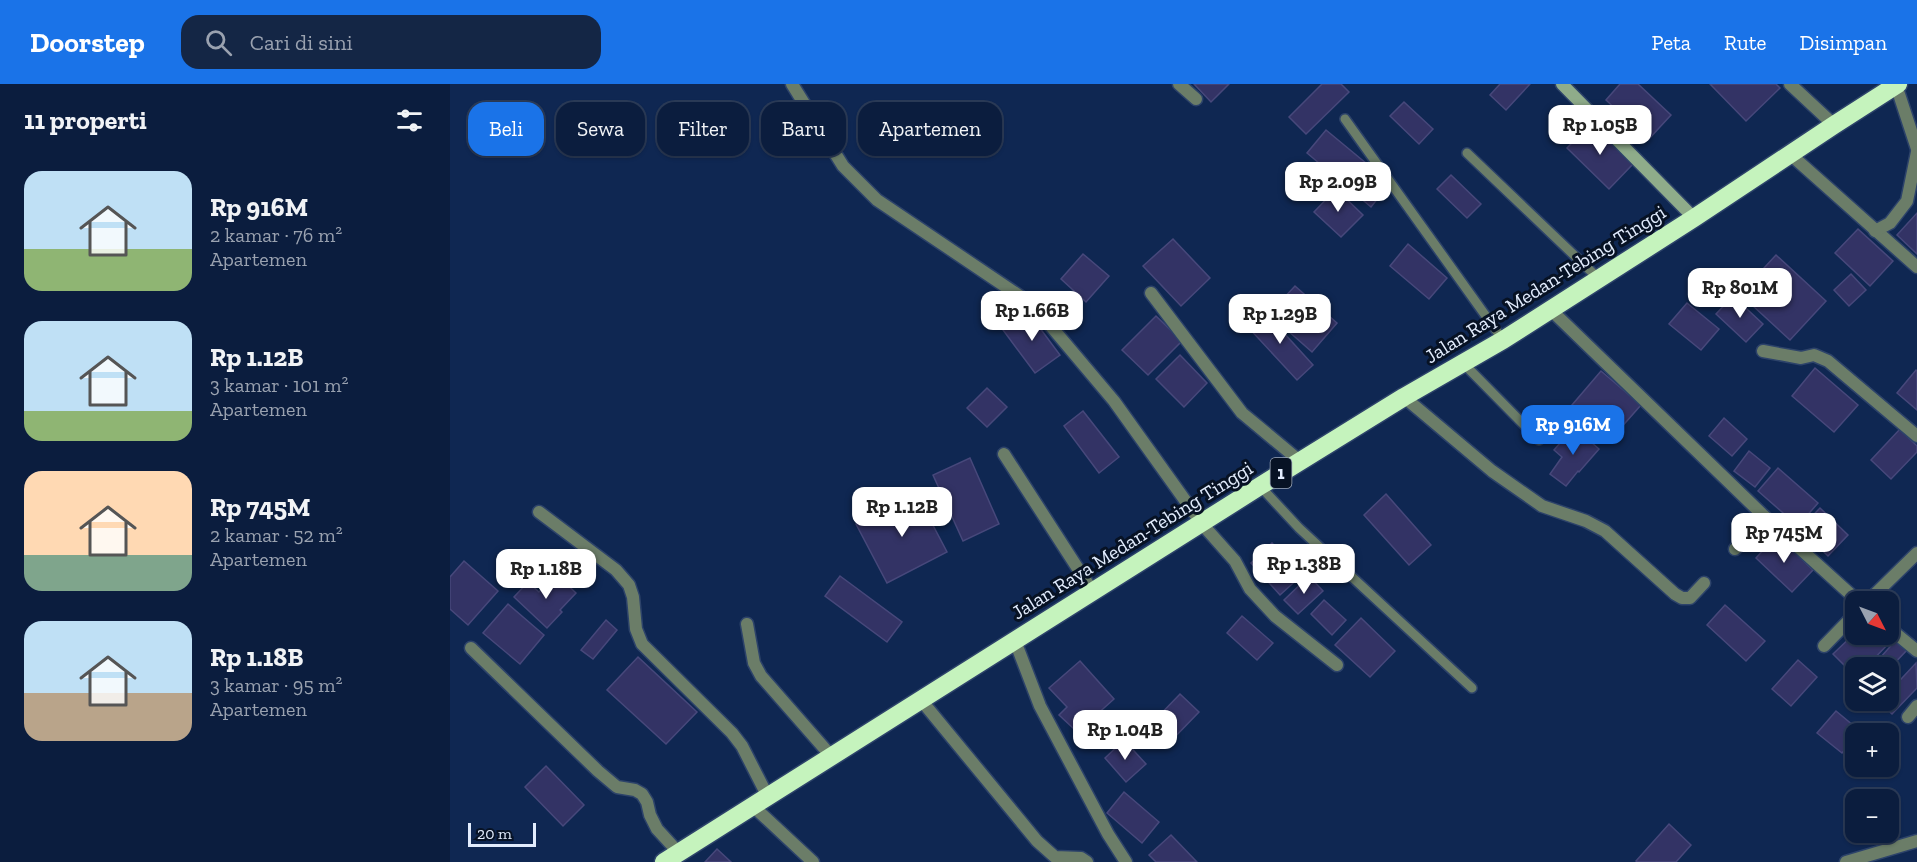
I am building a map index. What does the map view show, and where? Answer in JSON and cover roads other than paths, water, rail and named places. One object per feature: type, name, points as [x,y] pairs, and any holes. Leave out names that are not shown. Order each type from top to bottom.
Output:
[{"type":"highway","name":"Jalan Raya Medan-Tebing Tinggi","points":[[670,859],[1260,486],[1404,397],[1503,340],[1897,84]]},
{"type":"street","points":[[792,84],[843,166],[877,200],[1033,305],[1114,401],[1202,524],[1234,561],[1250,589],[1275,616],[1337,665]]},
{"type":"street","points":[[1179,84],[1196,99]]},
{"type":"street","points":[[1562,84],[1694,218]]},
{"type":"street","points":[[1790,84],[1834,124]]},
{"type":"street","points":[[1875,231],[1890,223],[1907,201],[1917,151],[1897,84]]},
{"type":"street","points":[[1790,154],[1917,267]]},
{"type":"street","points":[[1151,293],[1242,413],[1301,462]]},
{"type":"street","points":[[1550,309],[1765,518],[1847,591]]},
{"type":"street","points":[[1763,351],[1801,358],[1814,355],[1828,361],[1917,436]]},
{"type":"street","points":[[1404,397],[1492,471],[1542,506],[1586,521],[1605,531],[1682,598],[1689,598],[1704,583]]},
{"type":"street","points":[[1004,454],[1093,592]]},
{"type":"street","points":[[539,512],[616,570],[628,585],[633,597],[636,629],[642,644],[742,746],[760,802],[813,862]]},
{"type":"street","points":[[1735,549],[1765,518]]},
{"type":"street","points":[[1878,591],[1917,553]]},
{"type":"street","points":[[747,624],[754,663],[761,676],[832,757]]},
{"type":"street","points":[[1824,646],[1845,624]]},
{"type":"street","points":[[1899,636],[1917,651]]},
{"type":"street","points":[[1015,641],[1044,715],[1108,834],[1126,862]]},
{"type":"street","points":[[471,648],[617,787],[635,790],[642,794],[670,859]]},
{"type":"street","points":[[921,700],[1037,841],[1055,857],[1081,858],[1087,862]]},
{"type":"street","points":[[1908,717],[1917,706]]},
{"type":"street","points":[[1846,862],[1917,841]]},
{"type":"lane","points":[[1345,119],[1503,340]]},
{"type":"lane","points":[[1467,153],[1598,278]]},
{"type":"lane","points":[[1464,364],[1539,440]]},
{"type":"lane","points":[[1260,486],[1299,528],[1472,688]]}]
